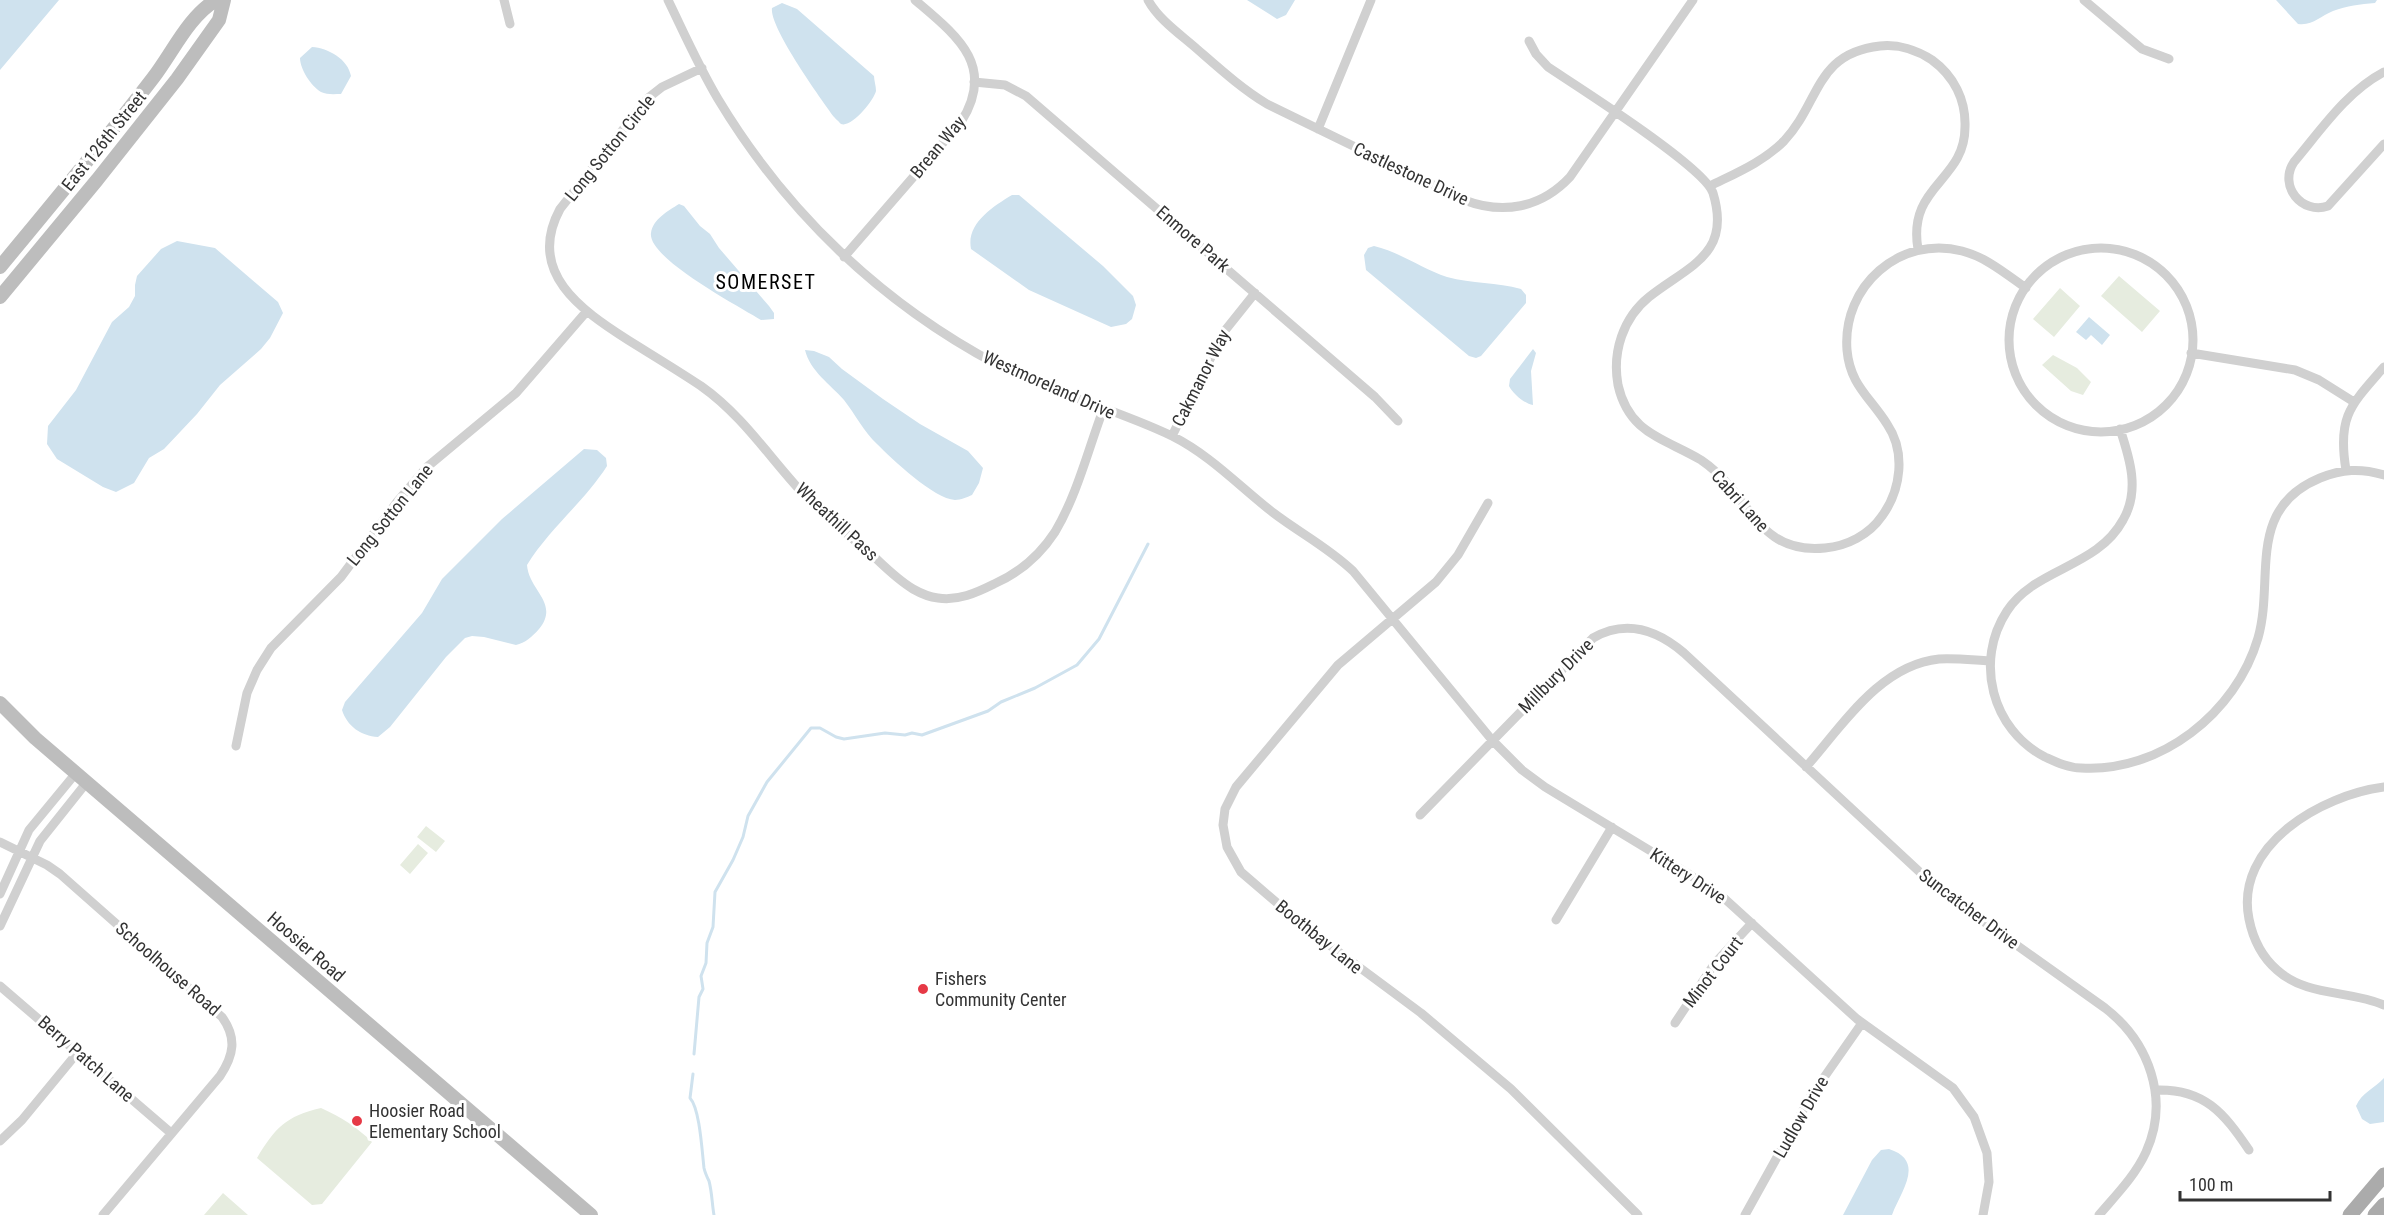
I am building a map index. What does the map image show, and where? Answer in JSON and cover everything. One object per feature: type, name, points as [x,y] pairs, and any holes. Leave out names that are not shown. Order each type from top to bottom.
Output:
[{"type":"main road","points":[[2350,1215],[2384,1175]]},
{"type":"main road","points":[[2375,1215],[2384,1204]]},
{"type":"street","name":"East 126th Street","points":[[0,267],[148,84],[203,8],[216,0]]},
{"type":"street","name":"East 126th Street","points":[[0,297],[177,79],[219,20],[224,0]]},
{"type":"street","points":[[504,0],[510,24]]},
{"type":"street","name":"Westmoreland Drive","points":[[669,0],[702,68],[728,114],[771,177],[844,257],[905,308],[966,347],[1014,373],[1172,436],[1204,456],[1269,509],[1339,558]]},
{"type":"street","name":"Brean Way","points":[[844,257],[961,122],[970,105],[974,82],[970,61],[961,41],[915,0]]},
{"type":"street","name":"Castlestone Drive","points":[[1148,0],[1158,15],[1242,87],[1267,104],[1464,200],[1490,208],[1511,208],[1537,201],[1563,185],[1693,0]]},
{"type":"street","points":[[1318,129],[1371,0]]},
{"type":"street","points":[[2084,0],[2142,49],[2169,59]]},
{"type":"street","points":[[1529,41],[1536,54],[1548,67],[1688,164],[1710,186],[1758,162],[1784,141],[1801,120],[1820,82],[1840,60],[1856,52],[1877,46],[1894,46],[1930,59],[1952,80],[1963,106],[1965,128],[1956,162],[1929,193],[1920,209],[1916,232],[1918,249]]},
{"type":"street","name":"Long Sotton Circle","points":[[549,253],[551,228],[560,209],[636,111],[662,87],[702,68]]},
{"type":"street","points":[[2384,72],[2370,79],[2353,93],[2294,162],[2287,174],[2288,186],[2299,199],[2309,206],[2322,208],[2328,206],[2384,144]]},
{"type":"street","name":"Enmore Park","points":[[974,82],[1005,85],[1026,96],[1376,397],[1398,421]]},
{"type":"street","name":"Cabri Lane","points":[[1710,186],[1717,213],[1714,237],[1705,255],[1695,266],[1649,297],[1628,321],[1620,339],[1617,354],[1618,385],[1628,409],[1641,426],[1656,438],[1710,467],[1733,490],[1757,523],[1770,534],[1789,544],[1823,549],[1856,539],[1881,518],[1893,496],[1899,470],[1896,444],[1887,423],[1865,398],[1853,376],[1847,351],[1848,326],[1855,302],[1871,278],[1889,263],[1918,249],[1942,248],[1966,252],[1987,261],[2026,288]]},
{"type":"street","points":[[2101,248],[2132,253],[2159,269],[2180,292],[2191,322],[2192,353],[2184,377],[2168,402],[2144,420],[2120,429],[2096,431],[2068,425],[2044,412],[2025,392],[2013,366],[2009,339],[2014,311],[2026,288],[2043,269],[2070,253],[2101,248]]},
{"type":"street","name":"Wheathill Pass","points":[[549,253],[559,281],[587,311],[716,397],[744,424],[817,507],[908,585],[937,598],[962,598],[991,586],[1018,571],[1040,551],[1063,515],[1103,410]]},
{"type":"street","name":"Cakmanor Way","points":[[1172,436],[1223,333],[1255,293]]},
{"type":"street","name":"Long Sotton Lane","points":[[236,746],[247,693],[257,670],[271,648],[340,577],[397,502],[427,467],[516,393],[587,311]]},
{"type":"street","points":[[2192,353],[2295,370],[2319,380],[2354,402]]},
{"type":"street","points":[[2346,470],[2342,437],[2346,418],[2354,402],[2384,367]]},
{"type":"street","points":[[2120,429],[2132,476],[2132,498],[2123,521],[2093,554],[2044,579],[2017,598],[1998,628],[1989,661],[1994,696],[2005,720],[2022,741],[2051,760],[2077,768],[2103,768],[2131,762],[2170,747],[2194,731],[2217,710],[2234,688],[2250,660],[2259,636],[2264,609],[2264,561],[2267,542],[2279,511],[2306,484],[2326,475],[2346,470],[2363,470],[2384,475]]},
{"type":"street","name":"Boothbay Lane","points":[[1488,503],[1447,569],[1426,592],[1338,665],[1236,787],[1228,802],[1224,817],[1227,847],[1237,867],[1255,885],[1341,956],[1421,1013],[1524,1100],[1638,1215]]},
{"type":"street","name":"Kittery Drive","points":[[1339,558],[1365,583],[1492,740],[1516,765],[1536,781],[1697,879],[1725,899],[1862,1023],[1945,1081],[1969,1108],[1982,1135],[1988,1163],[1989,1182],[1983,1215]]},
{"type":"street","name":"Millbury Drive","points":[[1420,815],[1593,638],[1613,630],[1628,628]]},
{"type":"street","name":"Suncatcher Drive","points":[[1628,628],[1648,631],[1670,641],[1946,896],[2120,1020],[2142,1050],[2155,1090],[2155,1122],[2146,1152],[2130,1179],[2099,1215]]},
{"type":"street","points":[[1806,767],[1869,694],[1893,676],[1913,666],[1938,660],[1989,661]]},
{"type":"street","name":"Hoosier Road","points":[[0,703],[21,726],[591,1215]]},
{"type":"street","points":[[0,894],[35,821],[76,773]]},
{"type":"street","points":[[0,926],[47,830],[87,783]]},
{"type":"street","points":[[2384,787],[2362,790],[2331,802],[2309,813],[2286,830],[2258,863],[2249,884],[2247,906],[2252,933],[2259,948],[2269,963],[2287,978],[2308,988],[2354,995],[2384,1005]]},
{"type":"street","points":[[1556,920],[1612,827]]},
{"type":"street","name":"Schoolhouse Road","points":[[0,842],[32,857],[60,874],[222,1017],[227,1024],[233,1045],[228,1063],[220,1076],[103,1215]]},
{"type":"street","name":"Minot Court","points":[[1675,1023],[1715,963],[1752,923]]},
{"type":"street","name":"Berry Patch Lane","points":[[0,986],[171,1133]]},
{"type":"street","name":"Ludlow Drive","points":[[1745,1215],[1811,1096],[1862,1023]]},
{"type":"street","points":[[0,1141],[22,1120],[78,1053]]},
{"type":"street","points":[[2155,1090],[2182,1092],[2208,1102],[2225,1117],[2249,1150]]},
{"type":"shaded area","points":[[2119,276],[2160,311],[2142,332],[2101,296]]},
{"type":"shaded area","points":[[2060,288],[2080,306],[2054,337],[2033,319]]},
{"type":"shaded area","points":[[2053,355],[2077,368],[2091,382],[2083,395],[2071,391],[2042,365]]},
{"type":"shaded area","points":[[426,826],[445,841],[436,852],[417,837]]},
{"type":"shaded area","points":[[418,844],[428,853],[410,874],[400,865]]},
{"type":"shaded area","points":[[321,1108],[348,1123],[372,1142],[322,1204],[312,1205],[257,1158],[276,1131],[290,1119]]},
{"type":"shaded area","points":[[223,1193],[248,1215],[204,1215]]},
{"type":"water","points":[[0,0],[59,0],[0,70]]},
{"type":"water","points":[[1247,0],[1295,0],[1286,15],[1277,19]]},
{"type":"water","points":[[2276,0],[2377,0],[2375,3],[2338,9],[2312,22],[2298,24]]},
{"type":"water","points":[[782,3],[797,9],[874,76],[876,91],[874,95],[862,112],[851,122],[841,124],[834,117],[787,46],[773,17],[772,8]]},
{"type":"water","points":[[312,47],[331,52],[346,64],[351,76],[341,94],[321,92],[307,77],[300,58]]},
{"type":"water","points":[[1012,195],[1019,195],[1103,266],[1133,296],[1136,305],[1132,319],[1126,324],[1111,327],[1029,290],[971,249],[972,232],[982,217]]},
{"type":"water","points":[[679,204],[684,206],[700,226],[710,234],[719,248],[769,306],[774,313],[774,319],[761,320],[697,281],[664,255],[654,243],[652,228],[662,216]]},
{"type":"water","points":[[177,241],[215,248],[278,302],[283,313],[270,338],[261,349],[220,385],[164,449],[149,458],[134,483],[116,492],[103,487],[57,459],[47,444],[48,426],[76,390],[112,322],[129,307],[135,296],[137,276],[161,249]]},
{"type":"water","points":[[1374,246],[1393,252],[1447,277],[1521,289],[1526,295],[1526,303],[1481,356],[1476,358],[1469,356],[1366,270],[1364,255],[1368,248]]},
{"type":"water","points":[[2089,317],[2110,335],[2102,345],[2091,335],[2086,340],[2076,332]]},
{"type":"water","points":[[1533,349],[1536,353],[1531,371],[1533,405],[1526,403],[1509,386],[1510,379]]},
{"type":"water","points":[[805,350],[829,357],[883,399],[920,424],[968,451],[983,468],[979,483],[972,495],[957,500],[946,498],[925,486],[903,468],[868,434],[844,400],[816,371]]},
{"type":"water","points":[[584,449],[597,450],[606,458],[607,466],[527,565],[529,574],[545,604],[545,620],[539,629],[528,639],[516,645],[484,637],[465,638],[446,657],[390,727],[378,737],[366,735],[351,725],[342,710],[345,702],[422,613],[442,579],[502,519]]},
{"type":"water","points":[[2384,1078],[2384,1122],[2370,1124],[2362,1119],[2356,1106],[2365,1094]]},
{"type":"water","points":[[1889,1149],[1900,1154],[1909,1169],[1905,1187],[1892,1215],[1843,1215],[1872,1160],[1881,1150]]},
{"type":"waterway","points":[[694,1054],[699,997],[703,989],[701,976],[706,963],[707,943],[713,927],[715,892],[743,837],[748,816],[767,782],[811,728],[820,728],[844,739],[885,733],[922,735],[988,711],[1001,702],[1035,688],[1077,665],[1099,639],[1148,544]]},
{"type":"waterway","points":[[693,1074],[690,1098],[696,1111],[704,1168],[710,1185],[714,1215]]},
{"type":"place","name":"Fishers Community Center","points":[[923,989]]},
{"type":"place","name":"Hoosier Road Elementary School","points":[[357,1121]]},
{"type":"district","name":"SOMERSET","points":[[766,282]]}]
